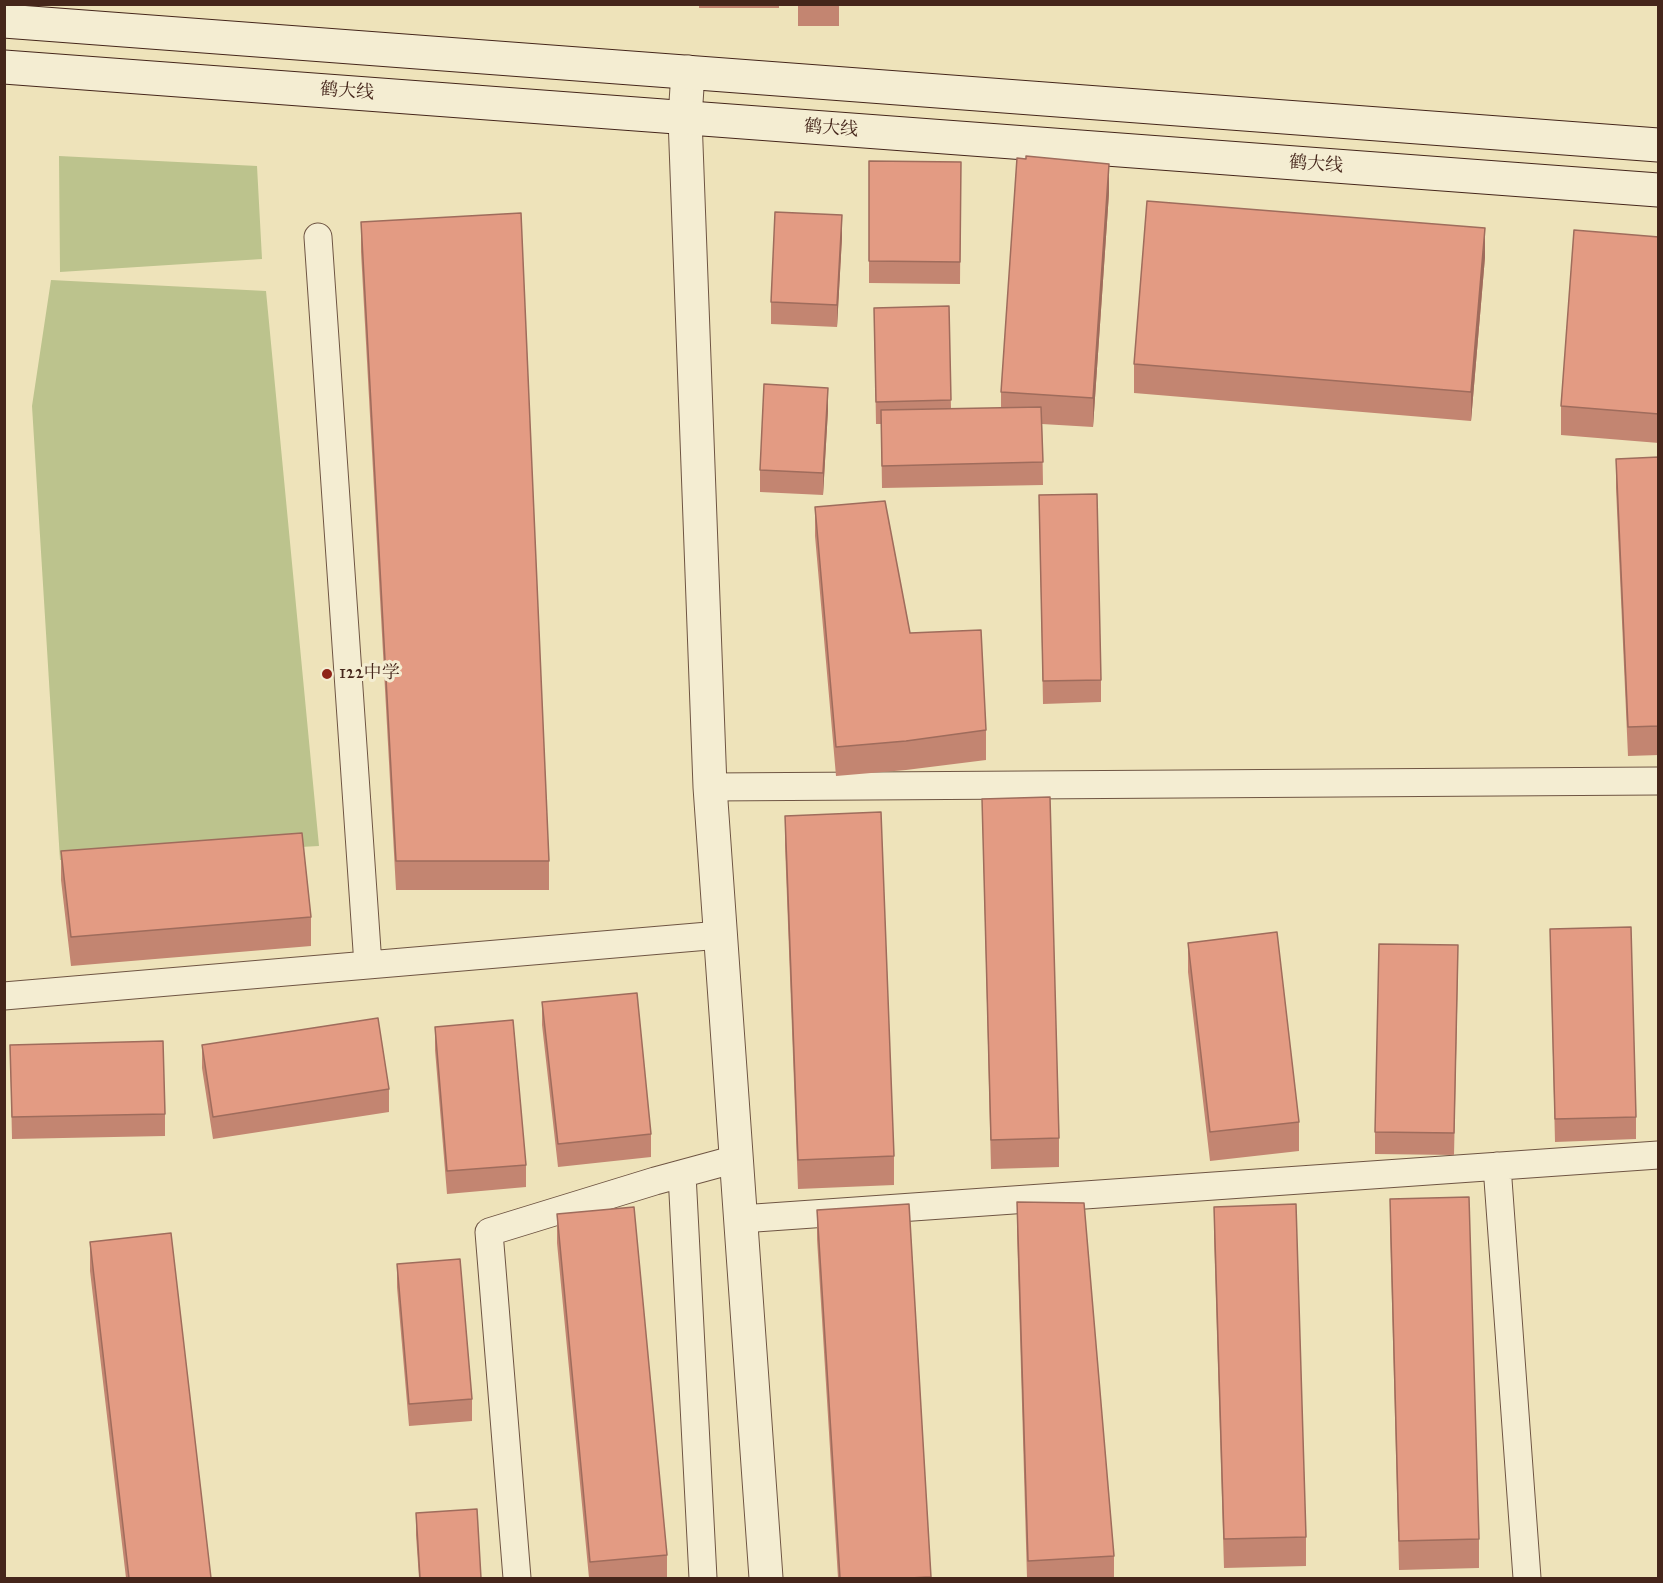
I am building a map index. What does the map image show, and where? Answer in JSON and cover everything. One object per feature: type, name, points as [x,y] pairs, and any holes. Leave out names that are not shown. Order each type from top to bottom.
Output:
[{"type":"main road","points":[[4,21],[1659,145]]},
{"type":"main road","name":"鹤大线","points":[[4,67],[1659,190]]},
{"type":"main road","points":[[688,72],[685,118],[710,787],[766,1578]]},
{"type":"street","points":[[318,237],[368,965]]},
{"type":"street","points":[[710,787],[1659,782]]},
{"type":"street","points":[[4,996],[720,935]]},
{"type":"street","points":[[741,1219],[1659,1155]]},
{"type":"street","points":[[517,1578],[489,1232],[736,1159]]},
{"type":"street","points":[[1497,1167],[1519,1578]]},
{"type":"street","points":[[682,1174],[703,1578]]},
{"type":"green space","points":[[59,156],[257,166],[262,259],[60,272]]},
{"type":"green space","points":[[51,280],[266,291],[319,846],[60,860],[32,406]]},
{"type":"building","points":[[1026,156],[1109,164],[1093,398],[1001,392],[1017,158],[1026,159]]},
{"type":"building","points":[[869,161],[961,162],[960,262],[869,261]]},
{"type":"building","points":[[1147,201],[1485,228],[1471,392],[1134,364]]},
{"type":"building","points":[[775,212],[842,215],[837,305],[771,302]]},
{"type":"building","points":[[521,213],[549,861],[396,861],[361,222]]},
{"type":"building","points":[[1574,230],[1659,237],[1659,414],[1561,406]]},
{"type":"building","points":[[949,306],[951,400],[876,402],[874,308]]},
{"type":"building","points":[[764,384],[828,388],[823,473],[760,470]]},
{"type":"building","points":[[1041,407],[1043,462],[882,466],[881,410]]},
{"type":"building","points":[[1659,457],[1659,726],[1628,727],[1616,459]]},
{"type":"building","points":[[1097,494],[1101,680],[1043,681],[1039,495]]},
{"type":"building","points":[[885,501],[910,633],[981,630],[986,730],[906,741],[836,747],[815,507]]},
{"type":"building","points":[[1050,797],[1059,1138],[991,1140],[982,799]]},
{"type":"building","points":[[881,812],[894,1156],[798,1160],[785,816]]},
{"type":"building","points":[[302,833],[311,917],[71,937],[61,851]]},
{"type":"building","points":[[1631,927],[1636,1117],[1555,1119],[1550,929]]},
{"type":"building","points":[[1277,932],[1299,1122],[1210,1132],[1188,943]]},
{"type":"building","points":[[1379,944],[1458,945],[1454,1133],[1375,1132]]},
{"type":"building","points":[[637,993],[651,1134],[558,1144],[542,1002]]},
{"type":"building","points":[[378,1018],[389,1089],[213,1117],[202,1045]]},
{"type":"building","points":[[513,1020],[526,1165],[447,1171],[435,1027]]},
{"type":"building","points":[[163,1041],[165,1114],[12,1117],[10,1045]]},
{"type":"building","points":[[1469,1197],[1479,1539],[1399,1541],[1390,1199]]},
{"type":"building","points":[[1017,1202],[1084,1203],[1114,1556],[1028,1561]]},
{"type":"building","points":[[909,1204],[931,1577],[840,1578],[817,1210]]},
{"type":"building","points":[[1296,1204],[1306,1537],[1224,1539],[1214,1207]]},
{"type":"building","points":[[634,1207],[667,1555],[590,1562],[557,1214]]},
{"type":"building","points":[[171,1233],[211,1578],[129,1578],[90,1242]]},
{"type":"building","points":[[460,1259],[472,1399],[409,1404],[397,1264]]},
{"type":"building","points":[[477,1509],[481,1578],[420,1578],[416,1513]]},
{"type":"place","name":"122中学","points":[[327,674]]}]
